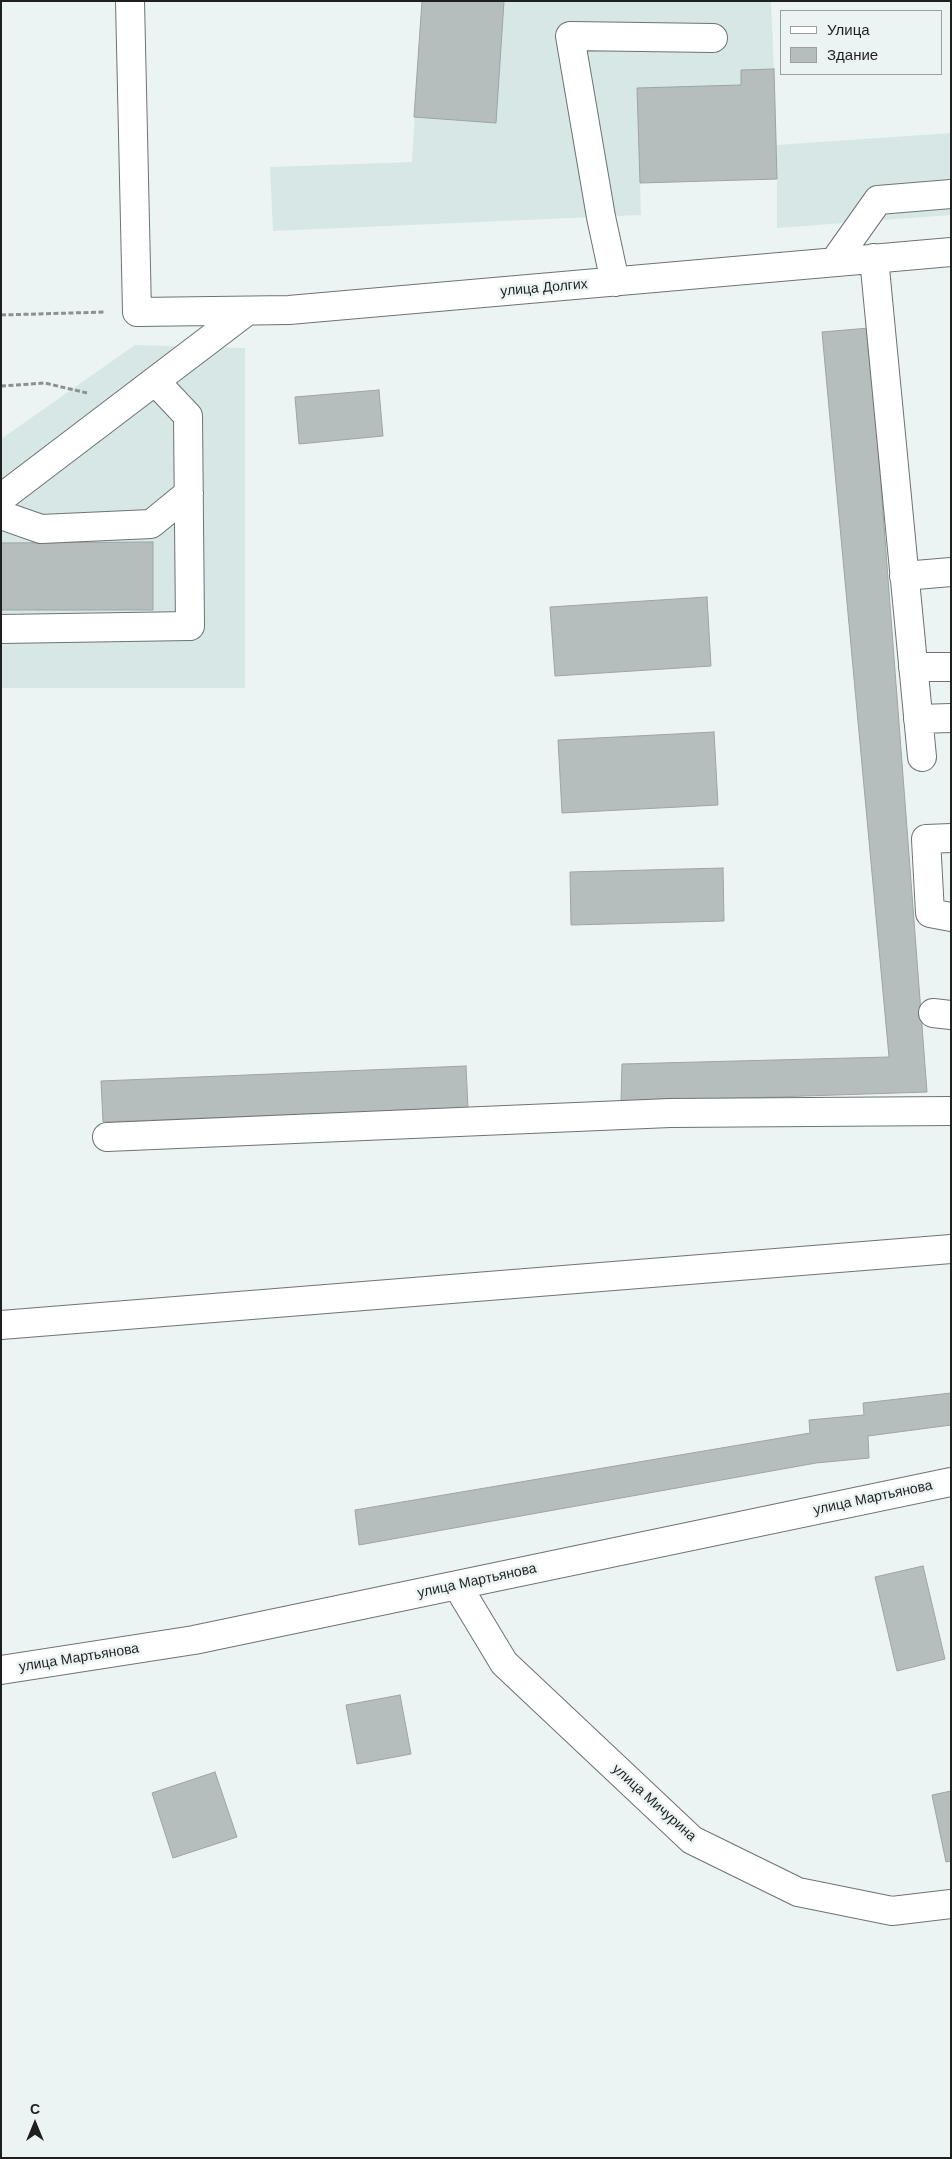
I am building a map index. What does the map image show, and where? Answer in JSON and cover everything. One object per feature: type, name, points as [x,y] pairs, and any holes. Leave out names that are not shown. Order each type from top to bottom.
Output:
[{"type":"street","points":[[130,1],[137,312]]},
{"type":"street","points":[[615,282],[601,217],[570,36],[713,38]]},
{"type":"street","points":[[834,262],[878,200],[951,194]]},
{"type":"street","name":"улица Долгих","points":[[137,312],[289,310],[951,252]]},
{"type":"street","points":[[874,258],[922,757]]},
{"type":"street","points":[[1,498],[247,311]]},
{"type":"street","points":[[1,629],[190,626],[188,416],[155,381]]},
{"type":"street","points":[[1,515],[41,529],[151,524],[189,493]]},
{"type":"street","points":[[904,576],[951,572]]},
{"type":"street","points":[[913,667],[951,667]]},
{"type":"street","points":[[918,720],[951,718]]},
{"type":"street","points":[[951,838],[926,839],[930,913],[951,917]]},
{"type":"street","points":[[107,1137],[670,1113],[951,1111]]},
{"type":"street","points":[[1,1325],[951,1249]]},
{"type":"street","name":"улица Мартьянова","points":[[1,1670],[194,1640],[951,1482]]},
{"type":"street","name":"улица Мичурина","points":[[457,1585],[504,1663],[692,1840],[798,1892],[892,1911],[951,1904]]},
{"type":"path","points":[[1,315],[137,312]]},
{"type":"path","points":[[1,386],[45,383],[126,403]]},
{"type":"shaded area","points":[[422,1],[771,1],[777,145],[951,133],[951,215],[777,228],[777,179],[640,183],[641,215],[273,231],[270,167],[412,162]]},
{"type":"shaded area","points":[[135,345],[245,348],[245,688],[1,688],[1,439]]},
{"type":"building","points":[[422,1],[504,1],[496,123],[414,117]]},
{"type":"building","points":[[774,69],[777,179],[640,183],[637,88],[741,85],[741,70]]},
{"type":"building","points":[[869,328],[927,1092],[621,1102],[622,1064],[889,1057],[822,332]]},
{"type":"building","points":[[379,390],[383,436],[299,444],[295,397]]},
{"type":"building","points":[[153,542],[153,610],[1,610],[1,543]]},
{"type":"building","points":[[707,597],[711,666],[555,676],[550,607]]},
{"type":"building","points":[[714,732],[718,805],[562,813],[558,740]]},
{"type":"building","points":[[723,868],[724,921],[571,925],[570,872]]},
{"type":"building","points":[[466,1066],[468,1108],[103,1122],[101,1081]]},
{"type":"building","points":[[951,1393],[951,1425],[868,1436],[869,1458],[816,1463],[359,1545],[355,1510],[810,1433],[809,1420],[864,1415],[863,1403]]},
{"type":"building","points":[[923,1566],[945,1659],[897,1671],[875,1577]]},
{"type":"building","points":[[400,1695],[411,1754],[357,1764],[346,1705]]},
{"type":"building","points":[[215,1772],[237,1837],[173,1858],[152,1793]]},
{"type":"building","points":[[951,1791],[951,1861],[946,1862],[932,1795]]}]
